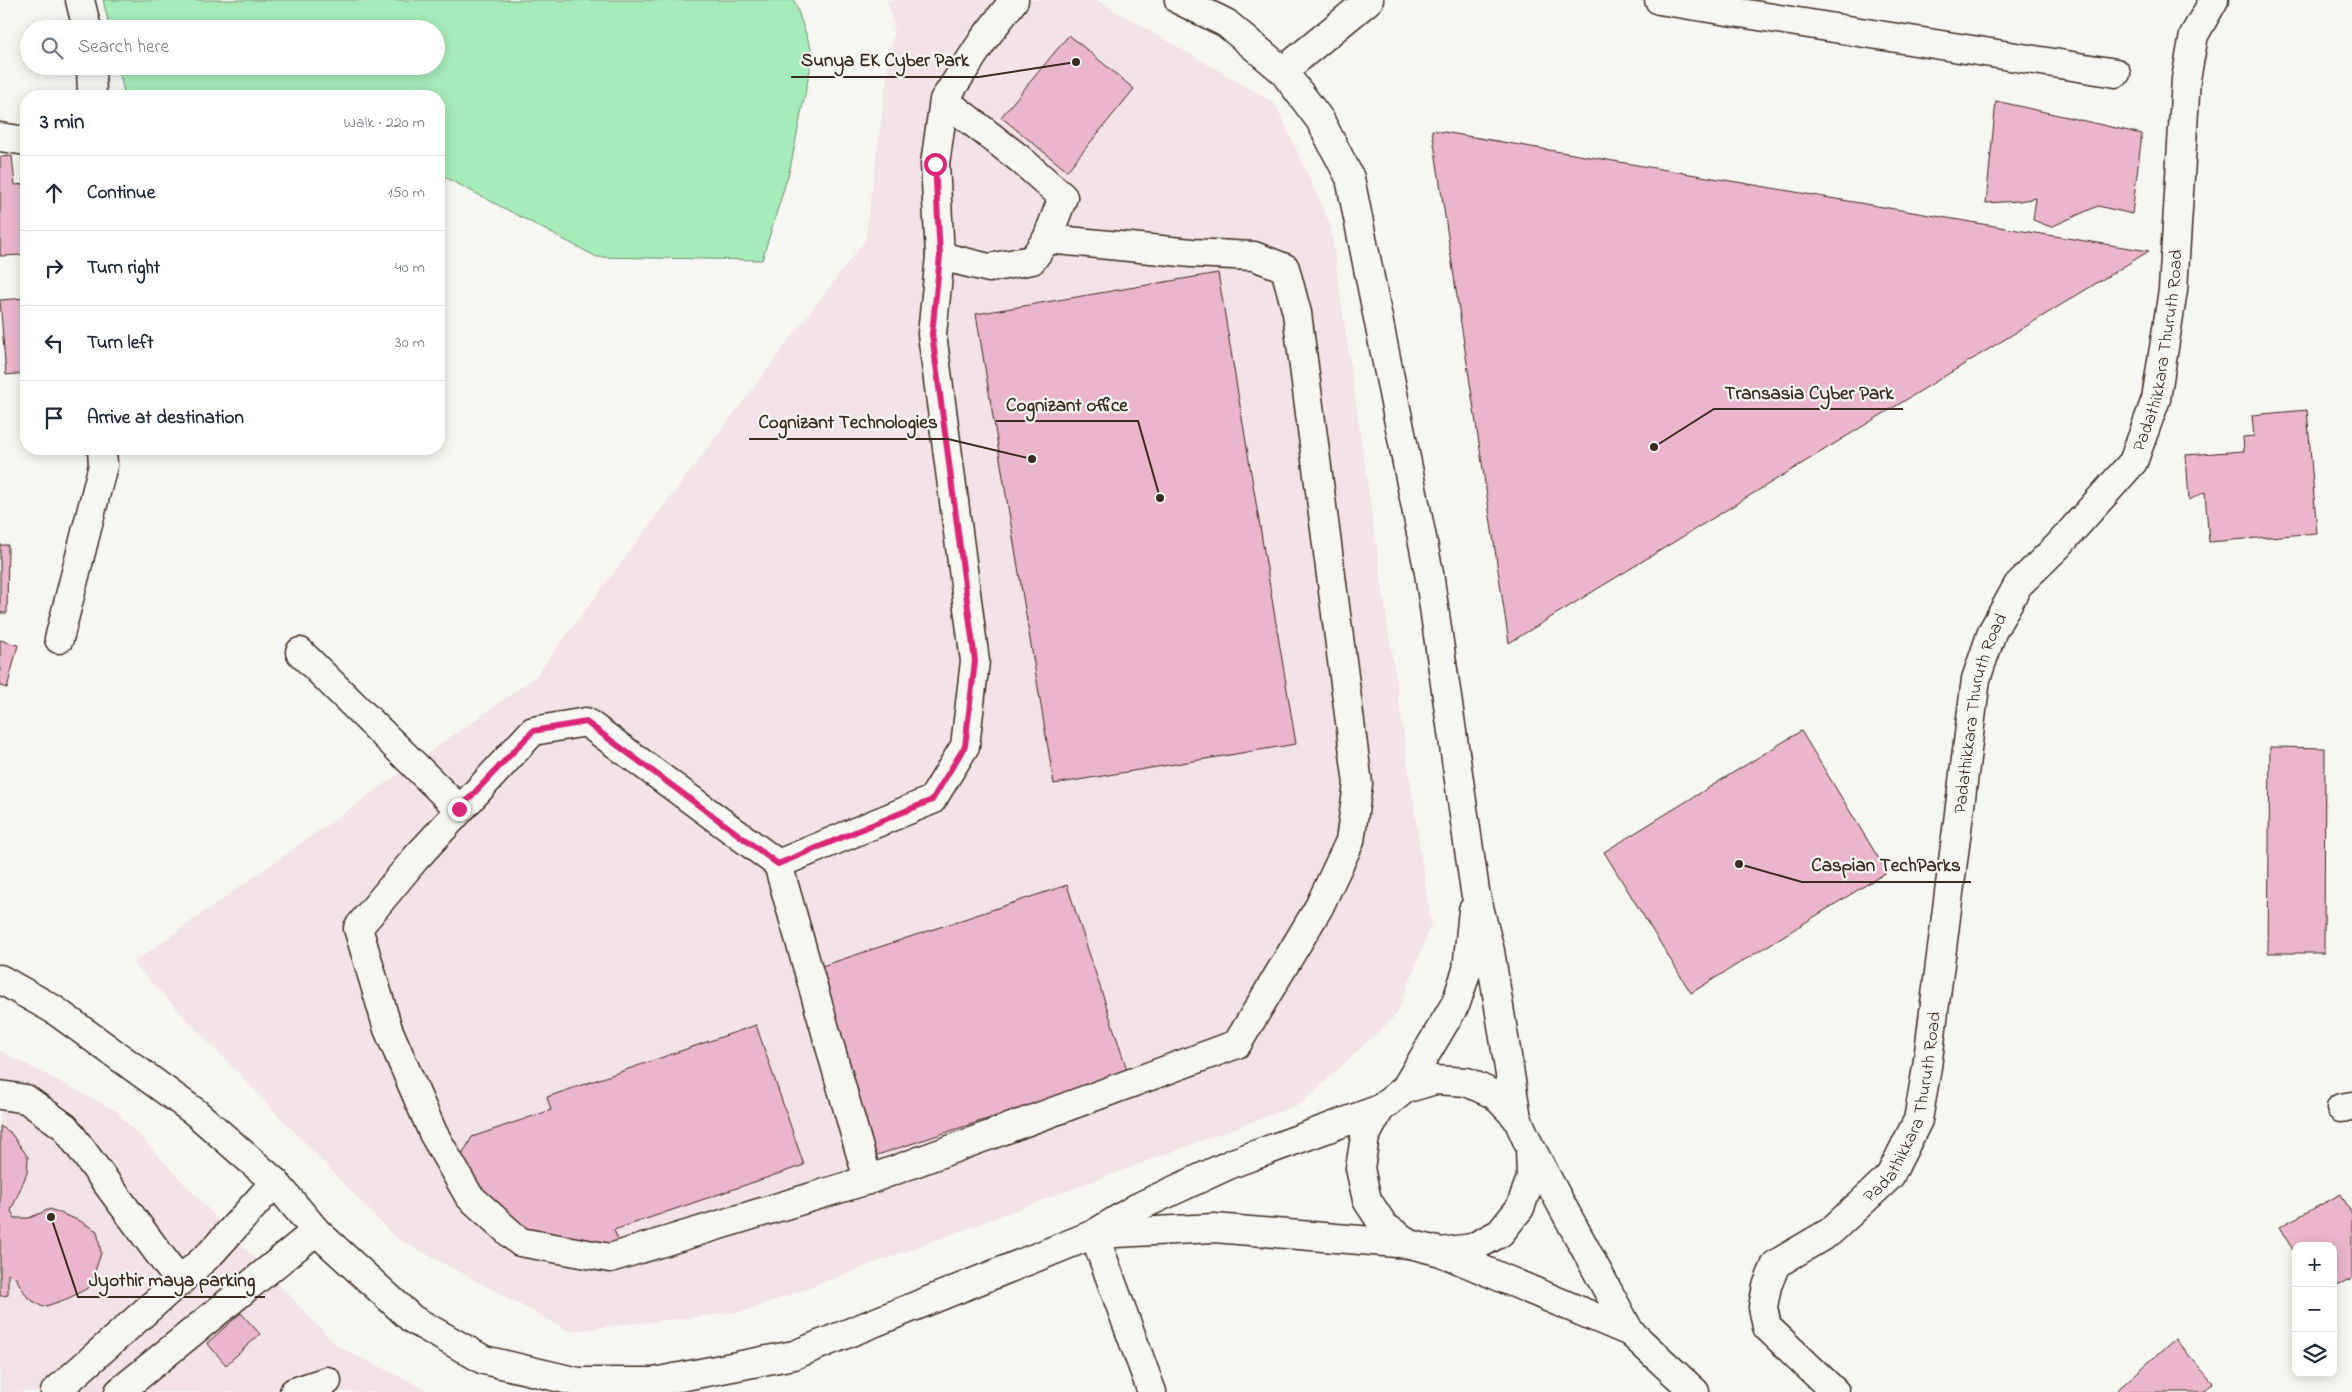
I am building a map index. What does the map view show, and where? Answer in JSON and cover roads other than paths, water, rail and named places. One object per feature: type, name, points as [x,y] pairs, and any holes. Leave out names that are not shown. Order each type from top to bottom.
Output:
[{"type":"street","points":[[80,0],[85,20]]},
{"type":"street","points":[[778,864],[932,800],[965,746],[975,661],[932,334],[940,256],[935,164],[944,100],[984,38],[1014,0]]},
{"type":"street","points":[[1179,0],[1226,24],[1283,71],[1320,120],[1350,178],[1430,573],[1475,891],[1490,951],[1517,1118],[1530,1147],[1630,1332],[1695,1392]]},
{"type":"street","points":[[1283,71],[1369,0]]},
{"type":"street","points":[[1658,0],[2116,73]]},
{"type":"street","name":"Padathikkara Thuruth Road","points":[[1834,1392],[1767,1327],[1763,1307],[1768,1286],[1776,1264],[1830,1232],[1890,1176],[1918,1120],[1927,1067],[1976,678],[1992,632],[2018,585],[2058,546],[2132,462],[2156,399],[2173,290],[2186,80],[2194,35],[2214,0]]},
{"type":"street","points":[[91,75],[92,90]]},
{"type":"street","points":[[940,256],[989,268],[1032,260],[1047,239],[1063,197],[1020,159],[944,100]]},
{"type":"street","points":[[0,137],[20,140]]},
{"type":"street","points":[[868,1180],[778,864],[586,722],[533,731],[459,809],[358,928],[388,1029],[432,1133],[469,1196],[520,1242],[610,1258],[868,1180],[1237,1044],[1319,907],[1350,841],[1358,784],[1296,313],[1284,268],[1254,256],[1192,253],[1047,239]]},
{"type":"street","points":[[59,639],[103,465],[102,455]]},
{"type":"street","points":[[300,652],[459,809]]},
{"type":"street","points":[[1405,1090],[1456,1003],[1467,970],[1475,891]]},
{"type":"street","points":[[0,979],[53,1010],[195,1112],[274,1182],[316,1231],[412,1319],[484,1360],[578,1382],[654,1382],[794,1355],[1094,1234],[1138,1207],[1233,1163],[1380,1109],[1405,1090],[1435,1080],[1466,1082],[1495,1095],[1517,1118]]},
{"type":"street","points":[[0,1095],[26,1099],[65,1127],[180,1282]]},
{"type":"street","points":[[1380,1109],[1365,1137],[1362,1153],[1360,1168],[1367,1200],[1384,1226],[1410,1244]]},
{"type":"street","points":[[1441,1252],[1472,1248],[1500,1233],[1520,1208],[1531,1178],[1530,1147]]},
{"type":"street","points":[[64,1389],[211,1253],[274,1182]]},
{"type":"street","points":[[1094,1234],[1214,1228],[1410,1244],[1441,1252],[1630,1332]]},
{"type":"street","points":[[119,1392],[316,1231]]},
{"type":"street","points":[[1094,1234],[1152,1392]]},
{"type":"street","points":[[294,1392],[327,1381]]},
{"type":"place","name":"Sunya EK Cyber Park","points":[[1076,62]]},
{"type":"place","name":"Transasia Cyber Park","points":[[1654,447]]},
{"type":"place","name":"Cognizant Technologies","points":[[1032,459]]},
{"type":"place","name":"Cognizant office","points":[[1160,498]]},
{"type":"place","name":"Caspian TechParks","points":[[1739,864]]},
{"type":"place","name":"Jyothir maya parking","points":[[51,1217]]}]
